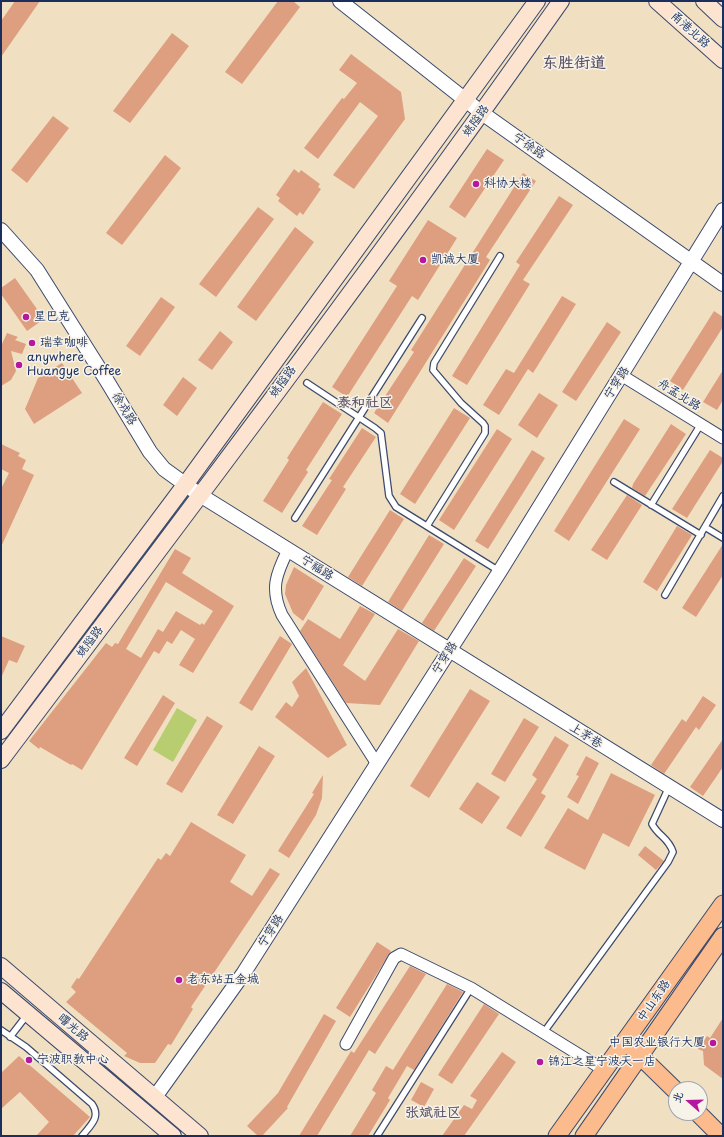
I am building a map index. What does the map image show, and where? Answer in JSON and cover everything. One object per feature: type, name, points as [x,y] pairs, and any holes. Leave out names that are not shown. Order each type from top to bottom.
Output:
[{"type":"main road","name":"姚隘路","points":[[1,732],[185,484],[537,1]]},
{"type":"main road","name":"姚隘路","points":[[1,760],[200,495],[482,113],[561,1]]},
{"type":"main road","name":"甬港北路","points":[[657,1],[723,60]]},
{"type":"main road","points":[[704,1],[723,19]]},
{"type":"main road","name":"中山东路","points":[[556,1136],[723,904]]},
{"type":"main road","name":"中山东路","points":[[584,1136],[723,936]]},
{"type":"main road","name":"曙光路","points":[[1,966],[200,1136]]},
{"type":"main road","name":"曙光路","points":[[1,991],[173,1136]]},
{"type":"main road","points":[[624,1043],[641,1056],[668,1083]]},
{"type":"main road","points":[[706,1121],[721,1136]]},
{"type":"street","name":"宁徐路","points":[[340,1],[482,113],[723,284]]},
{"type":"street","name":"宁穿路","points":[[155,1097],[243,974],[450,651],[622,375],[690,260],[723,210]]},
{"type":"street","name":"徐戎路","points":[[1,230],[37,270],[150,452],[164,469],[185,484]]},
{"type":"street","name":"舟孟北路","points":[[622,375],[723,438]]},
{"type":"street","name":"宁福路","points":[[185,484],[200,495],[450,651]]},
{"type":"street","points":[[288,550],[278,572],[274,594],[276,602],[282,615],[377,764]]},
{"type":"street","name":"上茅巷","points":[[450,651],[723,820]]},
{"type":"street","points":[[346,1044],[394,958],[401,954],[471,988],[604,1070]]},
{"type":"lane","points":[[427,526],[486,433],[483,422],[461,403],[433,370],[434,363],[500,256]]},
{"type":"lane","points":[[295,518],[422,318]]},
{"type":"lane","points":[[307,383],[381,433],[389,496],[396,507],[500,571]]},
{"type":"lane","points":[[651,505],[701,424]]},
{"type":"lane","points":[[614,482],[701,534]]},
{"type":"lane","points":[[665,595],[723,496]]},
{"type":"lane","points":[[705,527],[723,538]]},
{"type":"lane","points":[[544,1032],[668,862],[673,852],[670,842],[656,831],[652,824],[669,787]]},
{"type":"lane","points":[[377,1136],[471,988]]},
{"type":"lane","points":[[10,1037],[28,1014]]},
{"type":"lane","points":[[1,1030],[26,1047],[92,1104],[96,1111],[96,1116],[82,1136]]},
{"type":"green space","points":[[177,708],[197,720],[173,762],[153,750]]},
{"type":"building","points":[[15,1],[40,1],[1,57],[1,21]]},
{"type":"building","points":[[278,1],[293,1],[300,7],[242,84],[225,72]]},
{"type":"building","points":[[172,33],[189,46],[130,123],[113,111]]},
{"type":"building","points":[[351,54],[401,92],[405,119],[354,189],[333,175],[378,116],[360,102],[318,159],[304,148],[342,98],[344,99],[357,83],[339,70]]},
{"type":"building","points":[[53,116],[69,128],[27,183],[11,170]]},
{"type":"building","name":"科协大楼","points":[[487,149],[504,160],[465,218],[449,207]]},
{"type":"building","points":[[165,155],[181,168],[122,245],[106,233]]},
{"type":"building","points":[[294,169],[299,173],[301,170],[320,184],[318,187],[321,189],[303,215],[300,212],[297,216],[278,201],[280,198],[276,195]]},
{"type":"building","points":[[523,173],[536,181],[486,257],[490,260],[388,423],[374,413],[414,352],[411,350]]},
{"type":"building","points":[[559,196],[573,205],[523,280],[530,284],[467,385],[452,376],[520,265],[516,262]]},
{"type":"building","points":[[258,207],[274,219],[216,297],[199,284]]},
{"type":"building","points":[[428,220],[457,238],[418,300],[412,296],[347,397],[332,387],[397,286],[389,281]]},
{"type":"building","points":[[295,227],[314,242],[256,321],[237,307]]},
{"type":"building","points":[[15,278],[44,319],[27,331],[1,294],[1,288]]},
{"type":"building","points":[[562,296],[576,304],[533,373],[528,369],[499,415],[483,405],[506,369],[514,373]]},
{"type":"building","points":[[161,297],[175,307],[140,356],[126,346]]},
{"type":"building","points":[[714,311],[723,317],[723,327],[683,390],[670,381]]},
{"type":"building","points":[[607,322],[621,332],[576,401],[562,392]]},
{"type":"building","points":[[220,331],[233,342],[212,370],[198,360]]},
{"type":"building","points":[[7,333],[18,337],[15,340],[26,344],[22,354],[11,351],[16,371],[11,380],[1,386],[1,346]]},
{"type":"building","points":[[62,363],[82,393],[34,424],[25,409],[38,378]]},
{"type":"building","points":[[723,370],[723,400],[717,410],[703,402]]},
{"type":"building","points":[[183,377],[197,388],[177,416],[163,405]]},
{"type":"building","points":[[539,393],[558,405],[537,438],[518,425]]},
{"type":"building","points":[[323,402],[342,414],[306,470],[308,472],[282,513],[263,501],[289,460],[287,458]]},
{"type":"building","points":[[454,408],[470,418],[415,504],[400,494]]},
{"type":"building","points":[[624,419],[640,429],[569,541],[554,531]]},
{"type":"building","points":[[671,424],[686,434],[645,496],[632,488],[633,484]]},
{"type":"building","points":[[362,428],[376,437],[343,487],[346,489],[317,535],[302,526],[332,480],[329,479]]},
{"type":"building","points":[[497,429],[512,439],[454,530],[439,520]]},
{"type":"building","points":[[1,444],[20,453],[18,456],[26,460],[22,469],[34,475],[1,547],[1,489],[9,473],[1,469]]},
{"type":"building","points":[[532,450],[545,458],[488,549],[475,541]]},
{"type":"building","points":[[710,450],[723,458],[723,461],[687,518],[672,509]]},
{"type":"building","points":[[627,495],[642,505],[607,560],[591,550]]},
{"type":"building","points":[[390,510],[404,519],[362,586],[348,577]]},
{"type":"building","points":[[677,526],[692,535],[657,591],[643,582]]},
{"type":"building","points":[[429,535],[444,544],[402,611],[388,602]]},
{"type":"building","points":[[723,544],[723,575],[696,617],[682,608]]},
{"type":"building","points":[[175,549],[191,558],[182,573],[234,606],[193,673],[179,665],[195,639],[181,630],[172,644],[167,641],[159,654],[154,651],[82,770],[40,747],[39,749],[29,741],[106,643],[112,647],[115,643],[118,644]],"holes":[[[166,582],[213,611],[204,625],[202,623],[200,625],[176,611],[163,632],[158,629],[141,658],[126,649]]]},
{"type":"building","points":[[464,558],[476,566],[434,631],[422,623]]},
{"type":"building","points":[[294,567],[324,586],[303,621],[293,613],[285,594],[286,585]]},
{"type":"building","points":[[360,606],[375,614],[343,665],[365,681],[398,629],[419,641],[380,705],[346,703],[300,631],[308,619],[340,639]]},
{"type":"building","points":[[1,636],[25,646],[17,663],[9,660],[1,678]]},
{"type":"building","points":[[280,636],[292,644],[252,711],[239,703]]},
{"type":"building","points":[[306,668],[347,745],[328,758],[275,717],[286,702],[292,707],[299,696],[292,682]]},
{"type":"building","points":[[470,689],[490,701],[429,798],[410,786]]},
{"type":"building","points":[[163,695],[175,703],[137,766],[124,758]]},
{"type":"building","points":[[703,696],[716,705],[699,730],[696,727],[664,774],[651,765],[682,719],[686,722]]},
{"type":"building","points":[[207,716],[223,726],[182,793],[166,784]]},
{"type":"building","points":[[524,718],[539,727],[505,782],[491,774]]},
{"type":"building","points":[[555,736],[569,745],[541,793],[546,796],[521,837],[506,828],[537,779],[532,775]]},
{"type":"building","points":[[723,739],[723,767],[703,796],[690,787]]},
{"type":"building","points":[[259,746],[275,756],[233,824],[217,815]]},
{"type":"building","points":[[586,756],[599,763],[578,804],[567,797],[579,776],[576,775]]},
{"type":"building","points":[[611,773],[655,795],[629,847],[603,833],[585,870],[544,848],[568,808],[588,820]]},
{"type":"building","points":[[323,775],[322,798],[316,815],[289,858],[278,851],[314,794],[312,793]]},
{"type":"building","points":[[477,782],[500,797],[482,824],[459,809]]},
{"type":"building","points":[[191,822],[246,855],[230,882],[252,896],[270,868],[280,874],[191,1007],[193,1009],[171,1045],[168,1044],[155,1063],[140,1063],[124,1056],[127,1053],[66,1002],[76,992],[71,987],[77,978],[79,979],[158,858],[161,860],[166,853],[170,856]]},
{"type":"building","points":[[645,846],[664,861],[656,870],[638,855]]},
{"type":"building","points":[[377,942],[391,951],[350,1017],[336,1008]]},
{"type":"building","points":[[410,966],[426,974],[375,1054],[369,1050],[317,1136],[299,1136],[351,1051],[354,1053]]},
{"type":"building","points":[[447,984],[463,992],[414,1070],[407,1066],[388,1098],[390,1100],[368,1136],[350,1136],[376,1093],[372,1090],[386,1066],[393,1070]]},
{"type":"building","points":[[484,1004],[499,1014],[452,1084],[438,1075]]},
{"type":"building","points":[[324,1014],[336,1021],[287,1107],[288,1108],[262,1136],[258,1136],[247,1126],[278,1093]]},
{"type":"building","name":"中国农业银行大厦","points":[[723,1018],[723,1079],[704,1065],[703,1051],[698,1049],[707,1036],[710,1038]]},
{"type":"building","points":[[502,1052],[516,1062],[464,1136],[442,1136],[464,1105],[472,1109],[477,1100],[470,1096]]},
{"type":"building","points":[[19,1056],[90,1117],[73,1136],[36,1136],[49,1122],[20,1092],[1,1109],[1,1073]]},
{"type":"building","points":[[421,1082],[434,1089],[424,1107],[411,1100]]},
{"type":"place","name":"科协大楼","points":[[476,184]]},
{"type":"place","name":"凯诚大厦","points":[[423,260]]},
{"type":"place","name":"星巴克","points":[[26,317]]},
{"type":"place","name":"瑞幸咖啡","points":[[32,343]]},
{"type":"place","name":"anywhere Huangye Coffee","points":[[19,365]]},
{"type":"place","name":"老东站五金城","points":[[179,980]]},
{"type":"place","name":"中国农业银行大厦","points":[[713,1043]]},
{"type":"place","name":"宁波职教中心","points":[[29,1060]]},
{"type":"place","name":"锦江之星宁波天一店","points":[[540,1062]]},
{"type":"district","name":"东胜街道","points":[[574,64]]},
{"type":"district","name":"泰和社区","points":[[365,403]]},
{"type":"district","name":"张斌社区","points":[[433,1113]]}]
